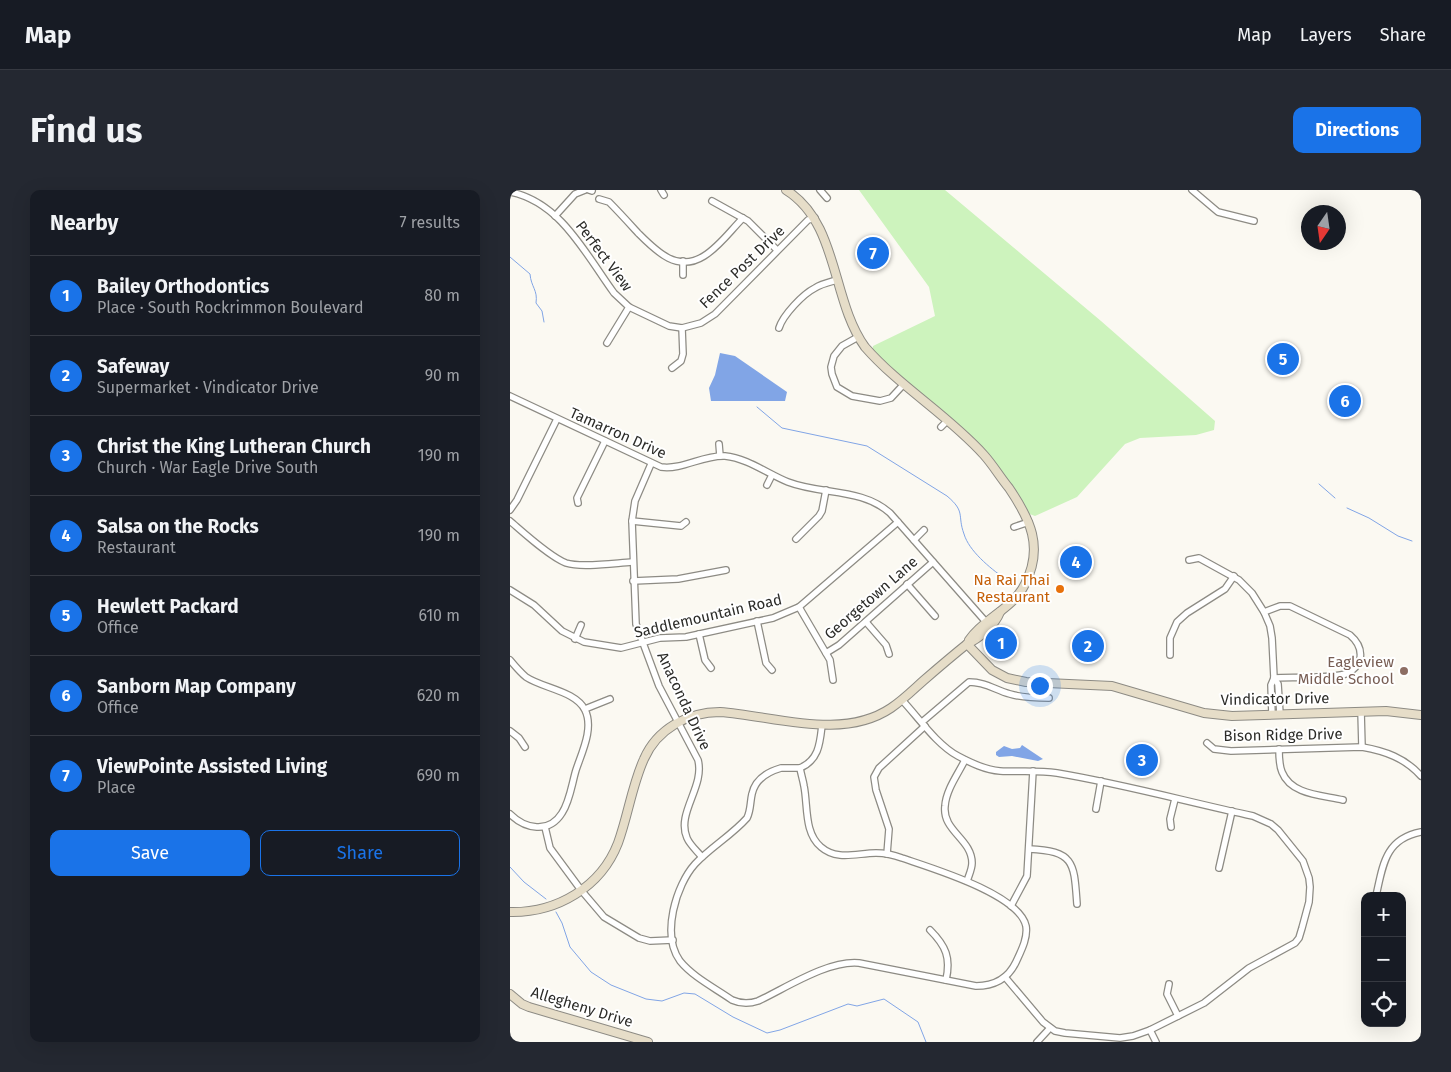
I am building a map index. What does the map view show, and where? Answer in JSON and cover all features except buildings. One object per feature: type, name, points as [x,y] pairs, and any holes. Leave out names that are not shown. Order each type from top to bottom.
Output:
[{"type":"main road","points":[[786,190],[802,202],[815,218],[858,337],[872,355],[944,424],[978,448],[989,466],[1018,503],[1029,522],[1034,549],[1030,574],[1021,592],[1000,612],[986,622],[970,638],[967,644]]},
{"type":"main road","points":[[510,912],[528,912],[549,907],[566,900],[581,890],[605,867],[615,850],[640,768],[648,751],[661,735],[678,722],[703,712],[720,712],[822,725],[842,725],[862,721],[882,713],[902,700],[997,621],[1000,612]]},
{"type":"main road","name":"Vindicator Drive","points":[[967,644],[992,670],[1016,680],[1112,686],[1186,709],[1222,715],[1276,715],[1361,711],[1386,711],[1421,715]]},
{"type":"main road","name":"Allegheny Drive","points":[[510,994],[522,1004],[530,1007],[648,1042]]},
{"type":"street","points":[[555,216],[576,194],[585,190]]},
{"type":"street","points":[[820,190],[827,198]]},
{"type":"street","points":[[1192,190],[1218,212],[1254,221]]},
{"type":"street","name":"Perfect View","points":[[510,192],[539,204],[555,216],[567,228],[614,293],[629,307],[664,324],[682,328]]},
{"type":"street","points":[[598,199],[609,202],[657,252],[670,259],[683,261],[697,260],[708,253],[743,218]]},
{"type":"street","points":[[712,201],[743,218],[777,250]]},
{"type":"street","name":"Fence Post Drive","points":[[682,328],[701,323],[715,314],[808,220],[815,218]]},
{"type":"street","points":[[683,261],[683,274]]},
{"type":"street","points":[[779,328],[781,320],[808,292],[819,285],[837,280]]},
{"type":"street","points":[[607,343],[629,307]]},
{"type":"street","points":[[672,368],[681,361],[683,354],[682,328]]},
{"type":"street","points":[[858,337],[842,346],[834,356],[831,367],[835,388],[852,396],[880,401],[890,398],[904,384]]},
{"type":"street","name":"Tamarron Drive","points":[[510,396],[660,467],[674,468],[720,456],[737,458],[791,483],[873,501],[885,509],[898,522],[986,622]]},
{"type":"street","points":[[510,510],[517,500],[557,419]]},
{"type":"street","points":[[578,504],[578,498],[604,441]]},
{"type":"street","points":[[719,444],[720,456]]},
{"type":"street","name":"Anaconda Drive","points":[[652,464],[635,501],[632,521],[632,562],[636,624],[659,686],[700,766],[698,782],[687,813],[685,825],[687,837],[702,857]]},
{"type":"street","points":[[767,485],[772,475]]},
{"type":"street","points":[[796,539],[819,516],[824,506],[826,490]]},
{"type":"street","points":[[510,521],[555,557],[566,562],[577,564],[632,562]]},
{"type":"street","points":[[632,521],[681,526],[686,522]]},
{"type":"street","name":"Saddlemountain Road","points":[[510,590],[534,605],[562,631],[584,642],[621,648],[660,638],[686,637],[782,615],[799,607],[898,522]]},
{"type":"street","points":[[1014,527],[1029,522]]},
{"type":"street","points":[[914,540],[924,530]]},
{"type":"street","points":[[1189,560],[1199,558],[1234,576],[1248,588],[1264,612],[1272,632],[1274,678],[1278,684],[1276,715]]},
{"type":"street","name":"Georgetown Lane","points":[[826,653],[866,622],[933,562]]},
{"type":"street","points":[[633,581],[678,580],[726,570]]},
{"type":"street","points":[[1170,655],[1170,638],[1177,622],[1187,613],[1225,589],[1234,576]]},
{"type":"street","points":[[908,584],[936,616]]},
{"type":"street","points":[[1264,612],[1280,606],[1295,607],[1350,635],[1357,642],[1360,650],[1360,658],[1356,667],[1345,674],[1274,678]]},
{"type":"street","points":[[799,607],[826,653],[832,666],[834,680]]},
{"type":"street","points":[[757,621],[766,663],[772,670]]},
{"type":"street","points":[[866,622],[886,645],[890,654]]},
{"type":"street","points":[[575,639],[581,626]]},
{"type":"street","points":[[700,634],[705,660],[711,668]]},
{"type":"street","points":[[510,660],[526,677],[576,699],[585,709],[588,719],[588,731],[567,804],[559,818],[545,827],[532,827],[510,814]]},
{"type":"street","points":[[887,854],[889,829],[876,790],[874,777],[883,764],[924,724],[969,682],[981,682],[1011,694],[1049,698]]},
{"type":"street","points":[[585,709],[610,699]]},
{"type":"street","points":[[902,700],[952,753],[965,760],[993,770],[1049,772],[1100,781],[1254,816],[1271,824],[1298,852],[1303,861],[1309,878],[1309,902],[1298,938],[1290,947],[1249,968],[1204,1003],[1150,1030],[1120,1038],[1065,1033],[1050,1028],[1005,977]]},
{"type":"street","name":"Bison Ridge Drive","points":[[1361,711],[1362,746]]},
{"type":"street","points":[[800,768],[810,830],[812,836],[821,847],[840,856],[887,854],[967,881],[1011,906],[1023,918],[1026,934],[1016,962],[1005,977],[993,984],[982,986],[845,962],[827,967],[758,1001],[748,1004],[737,1003],[689,970],[677,955],[671,920],[674,904],[690,870],[702,857],[747,818],[750,813],[752,794],[763,776],[781,768],[800,768],[810,763],[820,743],[822,725]]},
{"type":"street","points":[[510,731],[519,738],[525,747]]},
{"type":"street","name":"Bison Ridge Drive","points":[[1207,743],[1214,749],[1231,751],[1362,746],[1383,751],[1402,759],[1421,776]]},
{"type":"street","points":[[1279,749],[1282,772],[1290,784],[1300,790],[1343,800]]},
{"type":"street","points":[[965,760],[948,794],[944,808],[950,827],[963,841],[971,855],[972,868],[967,881]]},
{"type":"street","points":[[1011,906],[1027,876],[1033,771]]},
{"type":"street","points":[[1096,810],[1100,781]]},
{"type":"street","points":[[1172,828],[1170,819],[1174,799]]},
{"type":"street","points":[[1219,868],[1232,811]]},
{"type":"street","points":[[545,827],[550,848],[604,917],[639,938],[650,941],[673,940]]},
{"type":"street","points":[[1377,892],[1385,860],[1391,848],[1403,838],[1421,832]]},
{"type":"street","points":[[1029,848],[1051,850],[1066,859],[1075,875],[1076,904]]},
{"type":"street","points":[[930,930],[937,937],[948,958],[946,980]]},
{"type":"street","points":[[1169,984],[1168,994],[1178,1016]]},
{"type":"street","points":[[1037,1042],[1050,1028]]},
{"type":"street","points":[[1150,1030],[1156,1042]]},
{"type":"green space","points":[[859,190],[945,190],[1101,321],[1215,421],[1214,430],[1196,435],[1140,438],[1125,444],[1077,497],[1035,516],[1024,512],[985,455],[872,355],[873,346],[935,316],[929,287]]},
{"type":"water","points":[[720,353],[735,356],[787,392],[785,401],[711,401],[709,388],[715,375]]},
{"type":"water","points":[[1022,745],[1043,759],[1038,761],[1012,756],[999,757],[996,755],[996,752],[1004,746],[1012,749],[1020,748]]},
{"type":"waterway","points":[[510,257],[530,274],[536,295],[536,303],[542,311],[544,322]]},
{"type":"waterway","points":[[757,407],[782,428],[867,446],[947,496],[959,510],[962,528],[970,547],[1004,578]]},
{"type":"waterway","points":[[1319,484],[1335,498]]},
{"type":"waterway","points":[[1347,508],[1369,518],[1398,536],[1412,541]]},
{"type":"waterway","points":[[510,867],[524,882],[546,899]]},
{"type":"waterway","points":[[556,912],[570,947],[591,972],[611,985],[646,999],[662,1001],[684,993],[695,994],[733,1017],[767,1033],[780,1030],[848,1004],[857,1006],[884,999],[918,1022],[926,1042]]},
{"type":"place","name":"ViewPointe Assisted Living","points":[[873,253]]},
{"type":"place","name":"Hewlett Packard","points":[[1283,359]]},
{"type":"place","name":"Sanborn Map Company","points":[[1345,401]]},
{"type":"place","name":"Salsa on the Rocks","points":[[1076,562]]},
{"type":"place","name":"Na Rai Thai Restaurant","points":[[1060,589]]},
{"type":"place","name":"Bailey Orthodontics","points":[[1001,643]]},
{"type":"place","name":"Safeway","points":[[1088,646]]},
{"type":"place","name":"Eagleview Middle School","points":[[1404,671]]},
{"type":"place","name":"Christ the King Lutheran Church","points":[[1142,760]]}]
